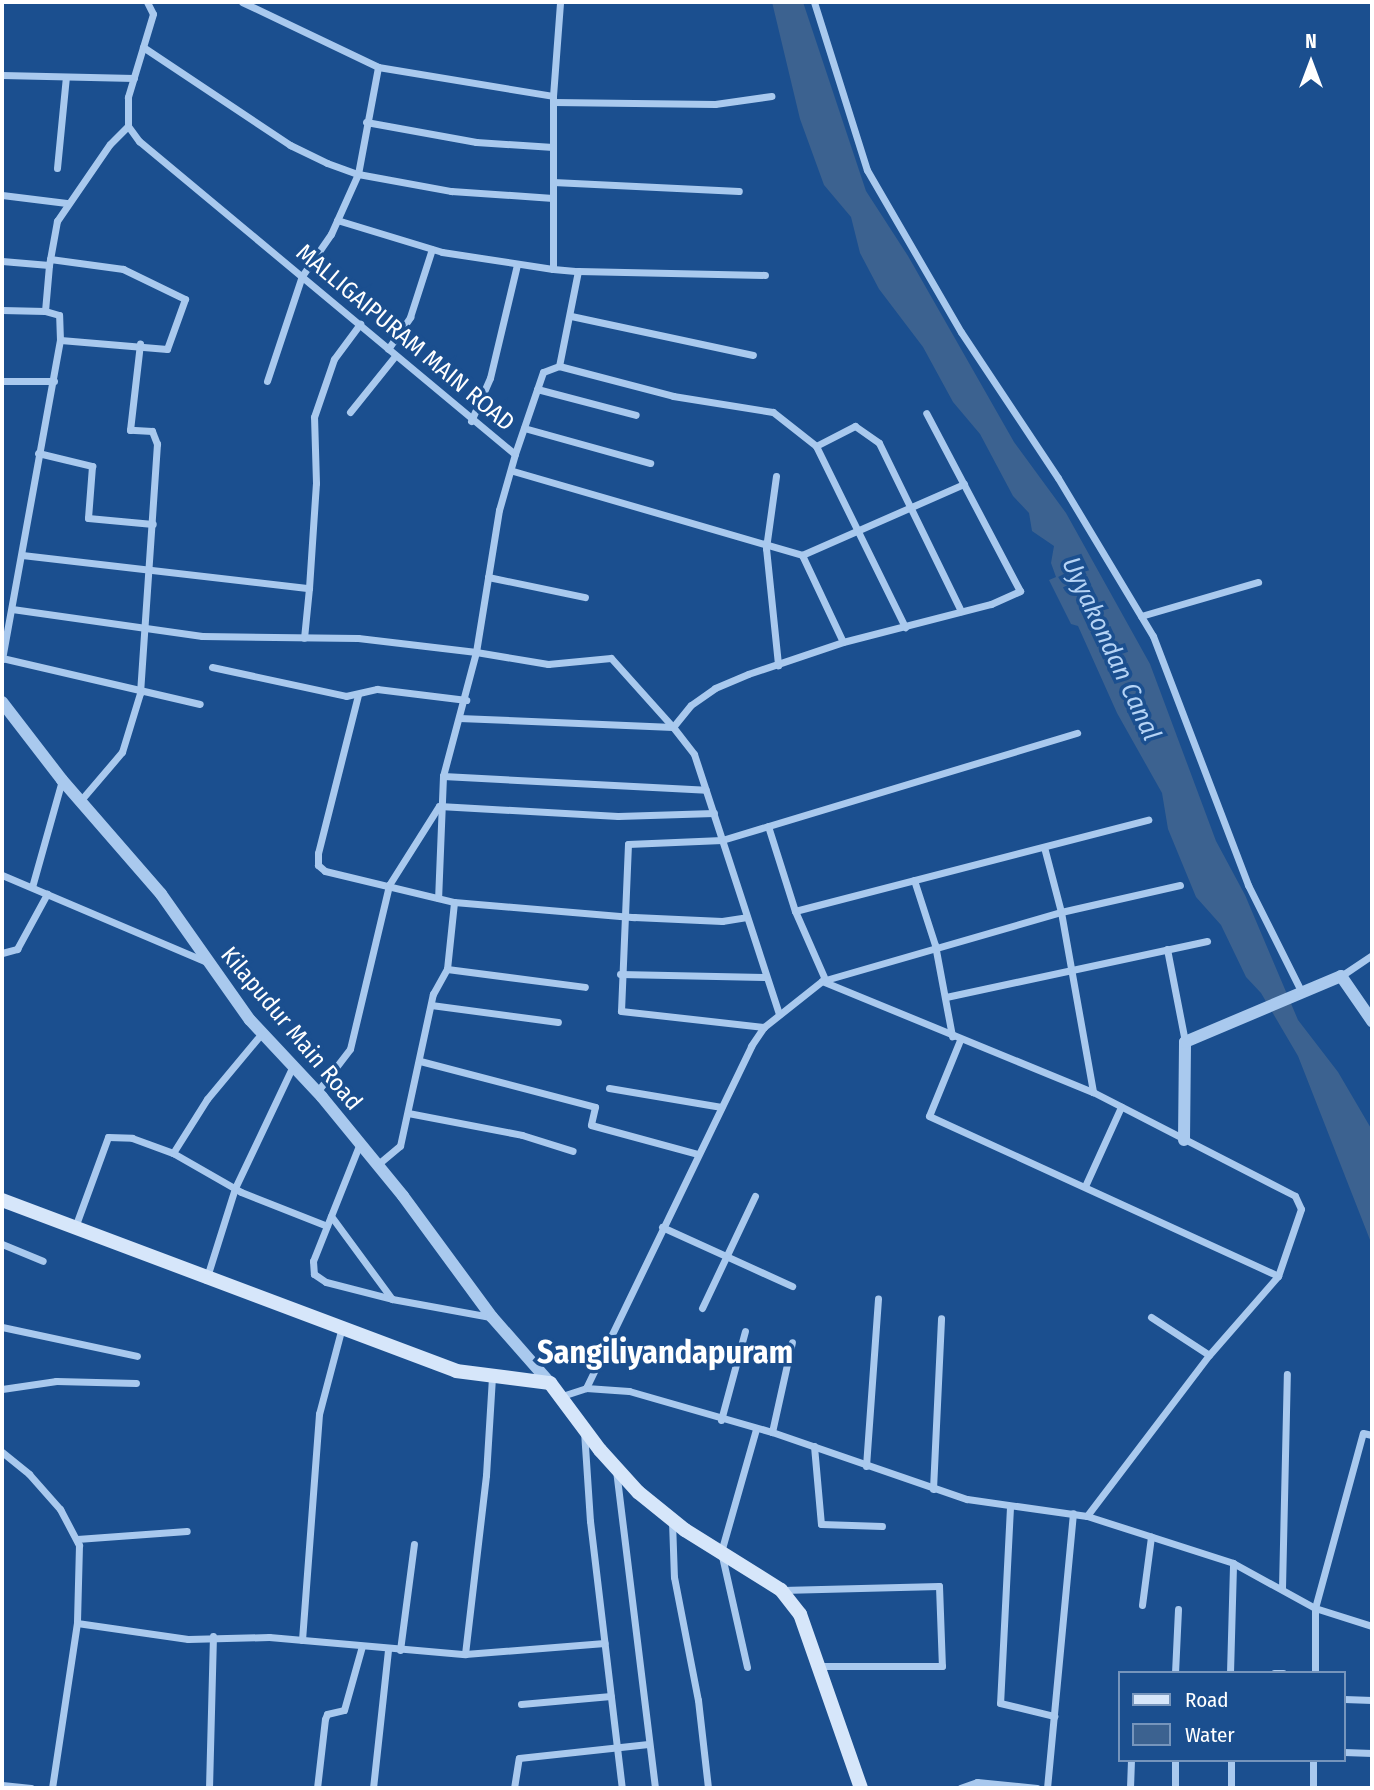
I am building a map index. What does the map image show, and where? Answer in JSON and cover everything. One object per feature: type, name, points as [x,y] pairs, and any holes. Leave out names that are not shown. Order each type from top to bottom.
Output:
[{"type":"main road","points":[[2,1200],[341,1331],[456,1371],[492,1378],[550,1383],[616,1469],[672,1521],[781,1590],[800,1614],[821,1667],[861,1788]]},
{"type":"street","points":[[45,311],[57,221],[128,126],[134,78],[153,14],[149,4],[158,2]]},
{"type":"street","points":[[553,269],[553,99],[560,2]]},
{"type":"street","points":[[814,2],[867,170],[886,208],[1153,636],[1248,885],[1301,991]]},
{"type":"street","points":[[239,3],[378,67],[553,99],[715,104],[771,96]]},
{"type":"street","points":[[143,47],[290,145],[358,174],[475,194],[553,198]]},
{"type":"street","points":[[267,381],[302,276],[337,220],[358,174],[378,67]]},
{"type":"street","points":[[2,75],[134,78]]},
{"type":"street","points":[[57,168],[66,76]]},
{"type":"street","points":[[366,122],[476,142],[553,147]]},
{"type":"street","name":"MALLIGAIPURAM MAIN ROAD","points":[[128,126],[139,141],[360,324],[471,421],[515,454],[513,471],[499,510],[466,700],[443,776],[439,806],[438,898]]},
{"type":"street","points":[[553,182],[738,191]]},
{"type":"street","points":[[2,195],[68,203]]},
{"type":"street","points":[[337,220],[432,249],[517,265],[578,271],[765,275]]},
{"type":"street","points":[[388,349],[410,317],[432,249]]},
{"type":"street","points":[[2,261],[114,267],[184,295],[170,348],[60,340]]},
{"type":"street","points":[[471,421],[491,378],[517,265]]},
{"type":"street","points":[[559,366],[578,271]]},
{"type":"street","points":[[2,310],[45,311],[60,315],[60,340],[54,381],[38,453],[2,658],[140,693],[200,704]]},
{"type":"street","points":[[571,316],[753,355]]},
{"type":"street","points":[[304,638],[316,483],[314,416],[334,359],[360,324]]},
{"type":"street","points":[[81,800],[122,752],[140,693],[147,628],[156,436],[152,431],[130,430],[140,344]]},
{"type":"street","points":[[350,412],[395,356]]},
{"type":"street","points":[[515,454],[543,372],[559,366],[673,396],[773,412],[816,446],[905,627]]},
{"type":"street","points":[[2,381],[54,381]]},
{"type":"street","points":[[537,389],[636,415]]},
{"type":"street","points":[[673,727],[691,705],[715,688],[843,642],[961,611],[1020,591],[926,413]]},
{"type":"street","points":[[816,446],[855,426],[879,443],[961,611]]},
{"type":"street","points":[[524,428],[650,463]]},
{"type":"street","points":[[38,453],[92,466],[88,518],[153,524]]},
{"type":"street","points":[[513,471],[766,548],[802,555],[964,484]]},
{"type":"street","points":[[776,476],[766,548],[778,665]]},
{"type":"street","points":[[22,555],[150,573],[309,589]]},
{"type":"street","points":[[802,555],[843,642]]},
{"type":"street","points":[[488,577],[585,597]]},
{"type":"street","points":[[1141,615],[1258,582]]},
{"type":"street","points":[[12,609],[202,636],[358,638],[548,664],[611,658],[694,754],[764,977],[779,1014]]},
{"type":"street","points":[[212,667],[346,696],[377,689],[466,700]]},
{"type":"street","points":[[358,695],[317,859],[325,871],[454,902],[722,921],[747,917]]},
{"type":"street","name":"Kilapudur Main Road","points":[[2,702],[62,780],[161,894],[205,961],[262,1032],[360,1143],[492,1317],[550,1383]]},
{"type":"street","points":[[459,718],[673,727]]},
{"type":"street","points":[[764,1027],[627,1014],[619,1005],[628,844],[722,840],[1077,733]]},
{"type":"street","points":[[443,776],[706,790]]},
{"type":"street","points":[[32,887],[62,780]]},
{"type":"street","points":[[317,1092],[351,1049],[389,885],[439,806],[618,816],[714,813]]},
{"type":"street","points":[[795,911],[1148,820]]},
{"type":"street","points":[[768,826],[795,911],[823,979],[956,1038],[1093,1092],[1295,1196],[1301,1209],[1278,1276],[1209,1355],[1087,1516]]},
{"type":"street","points":[[1044,846],[1074,972],[1093,1092]]},
{"type":"street","points":[[2,875],[205,961]]},
{"type":"street","points":[[914,880],[935,945],[956,1038],[929,1115],[1086,1184],[1194,1240],[1278,1276]]},
{"type":"street","points":[[586,1388],[625,1315],[662,1227],[721,1107],[764,1027],[779,1014],[823,979],[935,945],[1180,885]]},
{"type":"street","points":[[2,953],[17,949],[47,894]]},
{"type":"street","points":[[377,1165],[400,1146],[431,1005],[447,969],[454,902]]},
{"type":"street","points":[[946,997],[1074,972],[1207,941]]},
{"type":"street","points":[[1167,949],[1185,1042],[1184,1140]]},
{"type":"street","points":[[1185,1042],[1258,1014],[1301,991],[1340,976],[1372,956]]},
{"type":"street","points":[[447,969],[585,987]]},
{"type":"street","points":[[620,974],[764,977]]},
{"type":"street","points":[[1340,976],[1372,1021]]},
{"type":"street","points":[[431,1005],[558,1022]]},
{"type":"street","points":[[173,1153],[207,1099],[262,1032]]},
{"type":"street","points":[[420,1061],[595,1107],[591,1125],[698,1154]]},
{"type":"street","points":[[206,1280],[235,1188],[273,1100],[293,1066]]},
{"type":"street","points":[[609,1088],[721,1107]]},
{"type":"street","points":[[1086,1184],[1121,1107]]},
{"type":"street","points":[[408,1112],[522,1135],[573,1151]]},
{"type":"street","points":[[74,1230],[108,1137],[132,1138],[173,1153],[235,1188],[327,1226]]},
{"type":"street","points":[[360,1143],[313,1261],[314,1274],[326,1282],[392,1299],[492,1317]]},
{"type":"street","points":[[702,1307],[755,1196]]},
{"type":"street","points":[[331,1216],[392,1299]]},
{"type":"street","points":[[662,1227],[792,1286]]},
{"type":"street","points":[[2,1244],[43,1261]]},
{"type":"street","points":[[866,1466],[878,1298]]},
{"type":"street","points":[[1151,1317],[1209,1355]]},
{"type":"street","points":[[933,1489],[941,1318]]},
{"type":"street","points":[[2,1327],[137,1356]]},
{"type":"street","points":[[302,1640],[319,1414],[341,1331]]},
{"type":"street","points":[[721,1420],[746,1331]]},
{"type":"street","points":[[772,1432],[792,1342]]},
{"type":"street","points":[[1282,1588],[1287,1374]]},
{"type":"street","points":[[465,1654],[486,1475],[492,1378]]},
{"type":"street","points":[[2,1389],[56,1381],[136,1383]]},
{"type":"street","points":[[562,1396],[586,1388],[629,1391],[721,1420],[772,1432],[933,1489],[1010,1507],[1087,1516],[1233,1563],[1315,1608],[1372,1626]]},
{"type":"street","points":[[584,1429],[584,1469],[622,1788]]},
{"type":"street","points":[[747,1667],[721,1552],[756,1429]]},
{"type":"street","points":[[1314,1671],[1315,1608],[1363,1433],[1372,1435]]},
{"type":"street","points":[[814,1446],[821,1524],[882,1526]]},
{"type":"street","points":[[2,1452],[44,1492],[76,1539],[81,1551],[77,1623],[52,1788]]},
{"type":"street","points":[[616,1469],[655,1788]]},
{"type":"street","points":[[1010,1507],[1000,1703],[1054,1716]]},
{"type":"street","points":[[1047,1788],[1073,1513]]},
{"type":"street","points":[[672,1521],[674,1577],[698,1700],[708,1788]]},
{"type":"street","points":[[76,1539],[187,1531]]},
{"type":"street","points":[[1142,1605],[1151,1537]]},
{"type":"street","points":[[400,1650],[414,1544]]},
{"type":"street","points":[[1230,1671],[1233,1563]]},
{"type":"street","points":[[781,1590],[939,1586],[942,1666],[821,1667]]},
{"type":"street","points":[[1175,1671],[1178,1609]]},
{"type":"street","points":[[77,1623],[188,1639],[213,1636],[302,1640],[465,1654],[605,1643]]},
{"type":"street","points":[[209,1788],[213,1636]]},
{"type":"street","points":[[317,1788],[325,1719],[327,1714],[344,1710],[362,1646]]},
{"type":"street","points":[[373,1788],[388,1649]]},
{"type":"street","points":[[521,1704],[611,1696]]},
{"type":"street","points":[[1346,1699],[1372,1700]]},
{"type":"street","points":[[514,1788],[519,1758],[648,1744]]},
{"type":"street","points":[[1346,1752],[1372,1753]]},
{"type":"street","points":[[1130,1788],[1131,1762]]},
{"type":"street","points":[[1175,1762],[1175,1788]]},
{"type":"street","points":[[1231,1762],[1231,1788]]},
{"type":"street","points":[[1313,1762],[1313,1788]]},
{"type":"street","points":[[960,1788],[977,1782],[1037,1788]]},
{"type":"street","points":[[2,1785],[31,1788]]},
{"type":"water","name":"Uyyakondan Canal","points":[[772,2],[803,2],[866,191],[908,256],[1014,442],[1066,513],[1150,664],[1216,841],[1245,895],[1298,1020],[1338,1072],[1372,1130],[1372,1245],[1298,1056],[1261,993],[1246,977],[1221,925],[1196,897],[1168,829],[1162,793],[1117,713],[1078,626],[1071,624],[1049,580],[1056,577],[1051,563],[1054,546],[1032,531],[1029,513],[1013,496],[980,434],[953,402],[923,347],[879,289],[860,253],[851,217],[824,185],[800,119]]},
{"type":"district","name":"Sangiliyandapuram","points":[[665,1352]]}]
